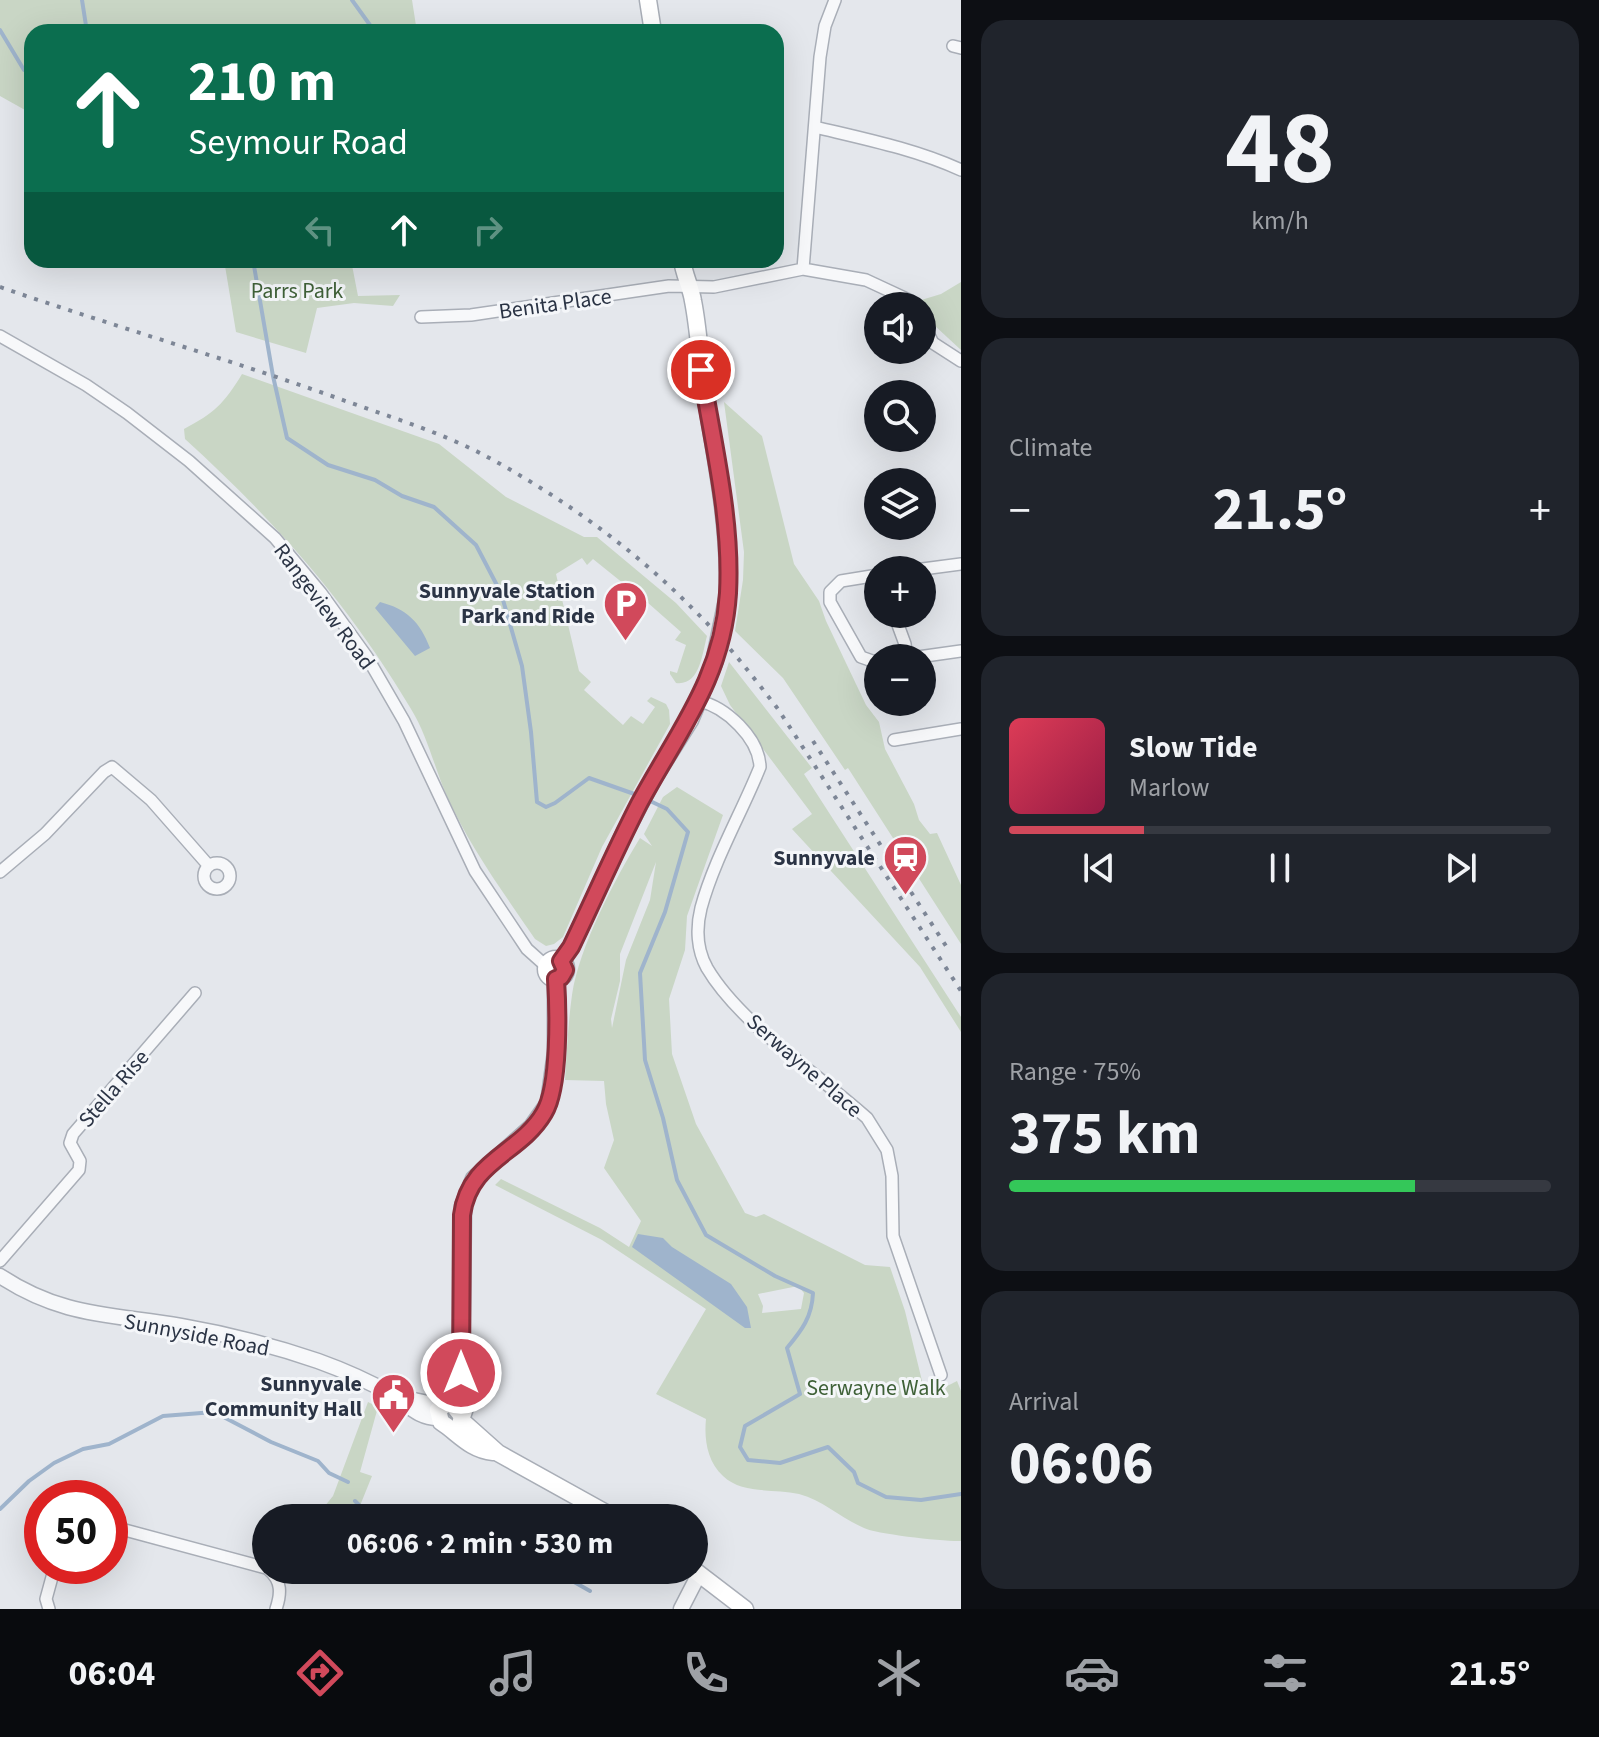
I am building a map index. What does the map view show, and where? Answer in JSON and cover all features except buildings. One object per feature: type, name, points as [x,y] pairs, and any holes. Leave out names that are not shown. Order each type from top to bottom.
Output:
[{"type":"main road","points":[[648,0],[652,24]]},
{"type":"main road","points":[[450,1415],[465,1408],[461,1373],[462,1215],[465,1196],[474,1179],[532,1127],[545,1111],[551,1092],[556,1052],[554,969],[571,947],[639,804],[699,701],[714,663],[728,595],[728,555],[720,487],[693,298],[684,268]]},
{"type":"main road","name":"Sunnyside Road","points":[[450,1415],[498,1453],[590,1504]]},
{"type":"main road","points":[[708,1580],[745,1609]]},
{"type":"street","points":[[835,0],[822,40],[803,269],[866,280],[892,292]]},
{"type":"street","points":[[815,127],[898,147],[961,170]]},
{"type":"street","name":"Benita Place","points":[[421,317],[471,315],[669,286],[714,287],[803,269]]},
{"type":"street","name":"Rangeview Road","points":[[0,336],[86,385],[127,413],[189,461],[275,538],[321,593],[367,657],[404,721],[475,871],[527,949],[554,969]]},
{"type":"street","points":[[936,345],[961,361]]},
{"type":"street","points":[[936,567],[961,564]]},
{"type":"street","points":[[864,577],[841,581],[830,592],[830,602],[864,658]]},
{"type":"street","points":[[936,654],[961,651]]},
{"type":"street","name":"Serwayne Place","points":[[699,701],[716,707],[733,720],[754,746],[760,767],[701,909],[700,950],[716,981],[740,1009],[867,1118],[883,1140],[892,1176],[893,1236],[941,1375]]},
{"type":"street","points":[[894,740],[961,729]]},
{"type":"street","points":[[0,872],[45,834],[112,767],[151,800],[209,866]]},
{"type":"street","name":"Stella Rise","points":[[0,1261],[79,1170],[80,1161],[70,1143],[73,1134],[195,993]]},
{"type":"street","name":"Sunnyside Road","points":[[0,1276],[55,1305],[89,1314],[187,1327],[326,1364],[394,1396],[413,1412],[428,1418],[450,1415]]},
{"type":"street","points":[[128,1531],[252,1565]]},
{"type":"street","points":[[49,1609],[46,1599],[50,1584]]},
{"type":"street","points":[[276,1609],[279,1584]]},
{"type":"street","points":[[681,1609],[692,1584]]},
{"type":"green space","points":[[0,0],[412,0],[416,24],[24,24],[24,109],[0,96]]},
{"type":"green space","name":"Parrs Park","points":[[225,268],[353,268],[358,296],[400,295],[393,306],[354,303],[317,308],[306,353],[236,332]]},
{"type":"green space","points":[[961,282],[961,350],[936,327],[936,296]]},
{"type":"green space","points":[[242,374],[439,444],[506,497],[584,537],[597,537],[676,603],[707,636],[695,674],[684,683],[676,683],[670,671],[677,673],[686,645],[675,640],[681,632],[639,595],[632,603],[627,599],[634,592],[593,559],[587,565],[582,558],[556,574],[579,671],[591,682],[584,690],[623,725],[631,716],[643,724],[655,707],[647,701],[651,697],[666,704],[670,724],[602,847],[563,937],[554,944],[546,946],[535,939],[476,850],[446,794],[417,719],[362,634],[280,533],[185,439],[184,429],[218,407]]},
{"type":"green space","points":[[724,402],[762,436],[794,564],[819,601],[864,701],[864,716],[874,716],[879,722],[885,749],[914,804],[919,820],[930,834],[937,833],[961,885],[961,944],[848,768],[845,770],[783,678],[735,631],[744,552]]},
{"type":"green space","points":[[729,662],[812,768],[804,774],[961,1017],[961,1032],[920,967],[792,829],[812,814],[730,705],[721,686]]},
{"type":"green space","name":"Serwayne Walk","points":[[677,787],[723,815],[687,916],[685,950],[669,999],[672,1054],[696,1124],[745,1213],[756,1217],[764,1214],[865,1265],[890,1267],[905,1311],[923,1385],[940,1388],[957,1381],[961,1391],[961,1541],[871,1530],[808,1497],[740,1486],[723,1476],[713,1464],[708,1449],[706,1419],[656,1394],[706,1309],[602,1240],[495,1185],[501,1179],[600,1228],[629,1247],[641,1221],[604,1168],[614,1140],[604,1081],[565,1080],[572,995],[582,956],[609,893],[640,838],[652,846],[644,834],[663,797]],"holes":[[[656,862],[650,900],[626,960],[612,1028],[611,1019],[620,981],[620,954]],[[798,1286],[804,1293],[801,1309],[762,1313],[763,1306],[758,1294]]]},
{"type":"green space","points":[[368,1402],[378,1407],[360,1472],[372,1476],[361,1504],[326,1504],[333,1496]]},
{"type":"water","points":[[380,602],[398,608],[411,618],[430,648],[415,656],[375,608]]},
{"type":"water","points":[[638,1234],[663,1238],[672,1247],[731,1284],[747,1307],[751,1328],[745,1328],[632,1247]]},
{"type":"waterway","points":[[82,0],[86,24]]},
{"type":"waterway","points":[[352,0],[369,24]]},
{"type":"waterway","points":[[0,30],[24,70]]},
{"type":"waterway","points":[[254,268],[287,438],[328,465],[375,480],[402,496],[434,507],[476,545],[501,593],[522,666],[537,802],[546,807],[555,803],[589,778],[640,796]]},
{"type":"waterway","points":[[648,800],[667,809],[688,832],[665,912],[640,973],[645,1060],[663,1118],[677,1180],[706,1235],[775,1276],[813,1293],[805,1323],[787,1348],[800,1394],[745,1426],[740,1447],[748,1460],[780,1463],[828,1447],[854,1472],[858,1483],[886,1497],[921,1500],[961,1494]]},
{"type":"waterway","points":[[0,1509],[29,1481],[54,1463],[83,1449],[109,1444],[163,1416],[214,1412],[271,1442],[318,1461],[329,1473],[348,1482]]},
{"type":"waterway","points":[[355,1501],[358,1504]]},
{"type":"waterway","points":[[578,1584],[590,1591]]},
{"type":"railway","points":[[0,287],[256,370],[430,431],[482,454],[593,523],[669,586],[715,632],[758,683],[961,991]]},
{"type":"railway","points":[[813,741],[948,949]]},
{"type":"place","name":"Sunnyvale Station Park and Ride","points":[[626,642]]},
{"type":"place","name":"Sunnyvale","points":[[906,896]]},
{"type":"place","name":"Sunnyvale Community Hall","points":[[393,1435]]},
{"type":"route","points":[[461,1373],[462,1215],[465,1196],[474,1179],[539,1120],[549,1103],[556,1052],[556,979],[565,970],[561,961],[571,947],[639,804],[690,720],[717,652],[728,595],[728,555],[701,370]]}]
